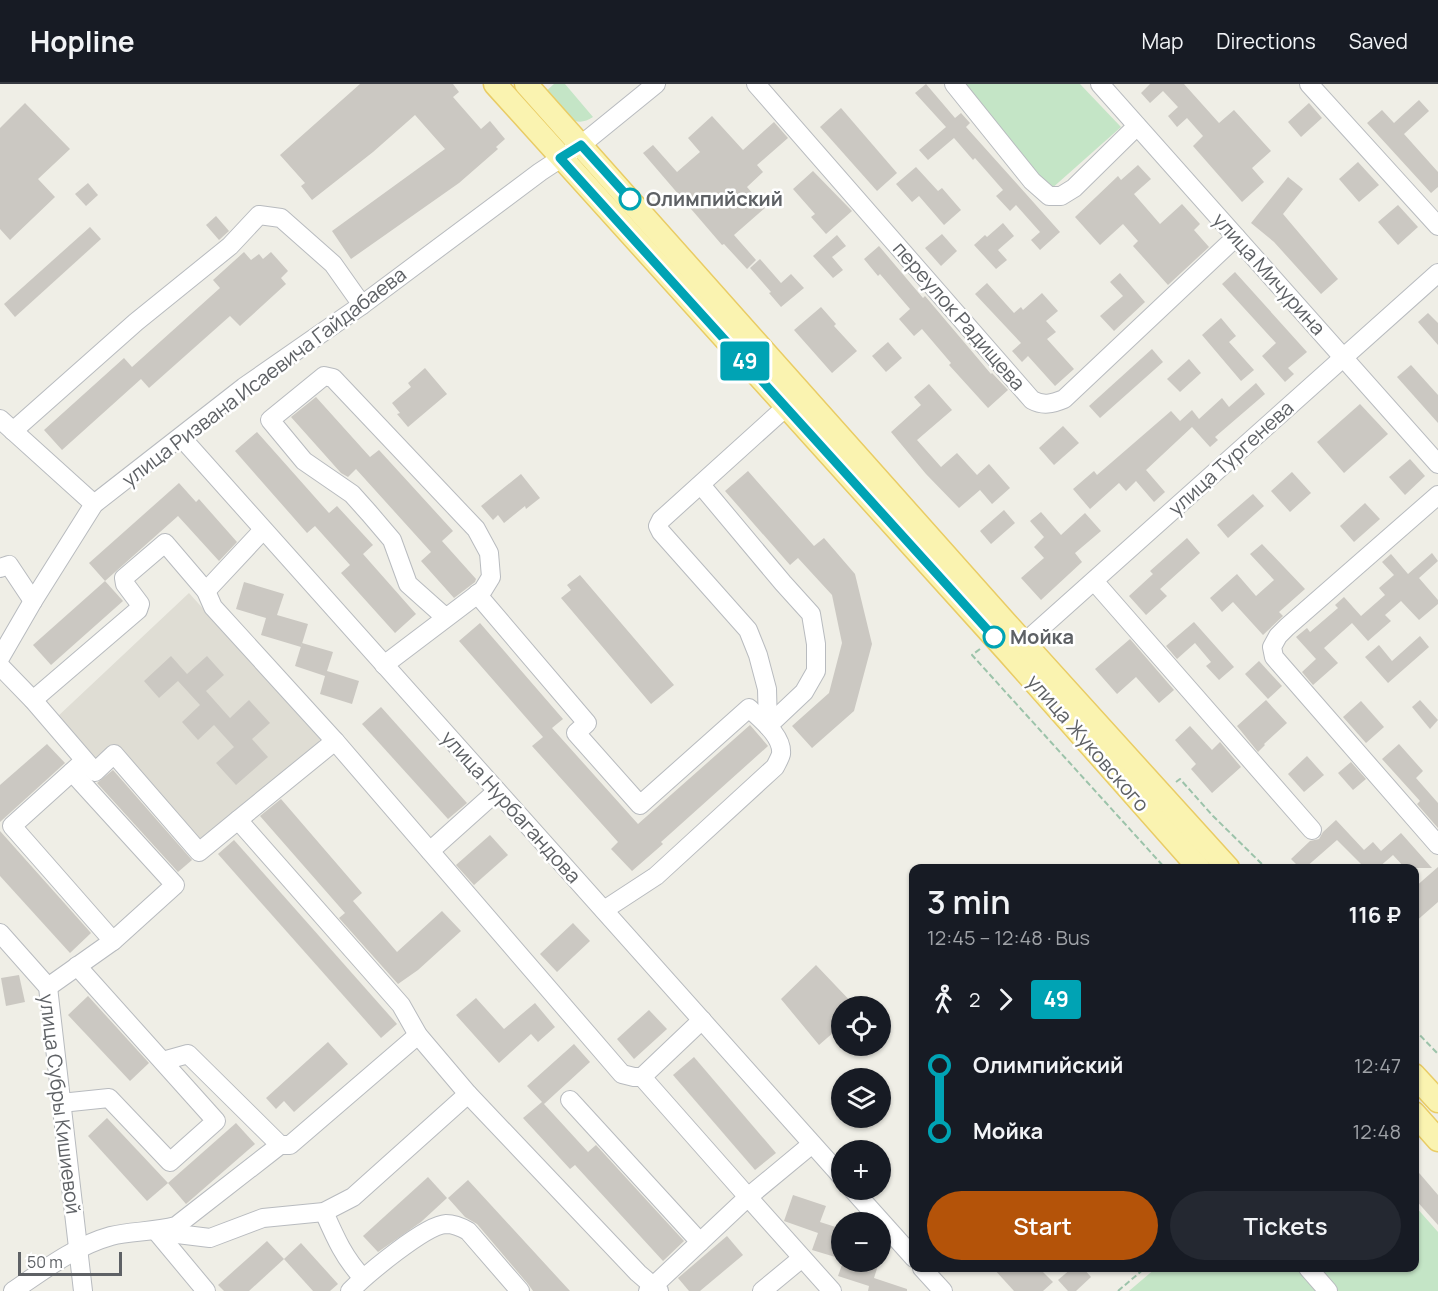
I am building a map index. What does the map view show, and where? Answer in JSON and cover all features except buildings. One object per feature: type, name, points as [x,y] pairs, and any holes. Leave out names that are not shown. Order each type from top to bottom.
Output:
[{"type":"main road","name":"улица Жуковского","points":[[495,84],[1007,651],[1195,864]]},
{"type":"main road","points":[[526,84],[1024,643],[1224,864]]},
{"type":"main road","points":[[1419,1080],[1438,1101]]},
{"type":"main road","points":[[1419,1119],[1438,1140]]},
{"type":"street","name":"улица Ризвана Исаевича Гайдабаева","points":[[0,658],[94,504],[244,387],[362,305],[560,158],[581,145],[656,84]]},
{"type":"street","name":"переулок Радищева","points":[[756,84],[1032,400],[1039,403],[1054,403],[1064,399],[1236,237]]},
{"type":"street","points":[[954,84],[1032,181],[1049,196],[1061,196],[1074,188],[1137,126]]},
{"type":"street","name":"улица Мичурина","points":[[1100,84],[1438,464]]},
{"type":"street","points":[[1310,84],[1438,226]]},
{"type":"street","points":[[94,504],[6,425],[230,246],[259,215],[281,218],[333,264],[362,305]]},
{"type":"street","name":"улица Тургенева","points":[[1024,643],[1438,273]]},
{"type":"street","points":[[384,665],[483,590],[491,577],[489,553],[476,529],[333,378],[327,376],[322,378],[270,420],[304,461],[352,494],[364,507],[392,540],[408,584],[445,617]]},
{"type":"street","points":[[768,726],[767,689],[758,655],[748,630],[659,529],[661,520],[786,407]]},
{"type":"street","name":"улица Нурбагандова","points":[[180,437],[831,1165]]},
{"type":"street","points":[[701,485],[811,614],[816,644],[816,671],[804,692],[768,726]]},
{"type":"street","points":[[1438,495],[1287,627],[1272,647],[1274,657],[1438,844]]},
{"type":"street","points":[[206,591],[263,530]]},
{"type":"street","points":[[33,700],[138,610],[140,604],[125,584],[124,578],[165,543],[206,591],[213,607],[335,741],[622,1074],[642,1077],[702,1020]]},
{"type":"street","points":[[0,568],[9,565],[33,601]]},
{"type":"street","points":[[1094,581],[1312,830]]},
{"type":"street","points":[[477,594],[586,723],[576,733],[640,805],[749,708],[768,726],[780,744],[781,755],[775,766],[656,876],[604,910]]},
{"type":"street","points":[[0,666],[33,700],[78,766],[175,885],[113,941],[48,987]]},
{"type":"street","points":[[78,766],[95,772],[114,754],[199,852],[335,741]]},
{"type":"street","points":[[78,766],[12,826],[113,941]]},
{"type":"street","points":[[430,851],[497,791]]},
{"type":"street","points":[[238,820],[401,1005],[418,1035],[468,1094],[653,1289],[748,1197],[812,1144]]},
{"type":"street","name":"улица Субры Кишиевой","points":[[0,933],[48,987],[83,1291]]},
{"type":"street","points":[[61,1103],[109,1098],[170,1162],[216,1121],[77,966]]},
{"type":"street","points":[[13,1291],[78,1248],[113,1236],[156,1231],[176,1226],[280,1145],[290,1145],[418,1035]]},
{"type":"street","points":[[163,1061],[188,1054],[280,1145]]},
{"type":"street","points":[[642,1077],[832,1291]]},
{"type":"street","points":[[156,1231],[210,1238],[263,1218],[324,1212],[353,1197],[468,1094]]},
{"type":"street","points":[[570,1100],[700,1242]]},
{"type":"street","points":[[862,1200],[909,1252]]},
{"type":"street","points":[[324,1212],[343,1254],[363,1278]]},
{"type":"street","points":[[350,1291],[363,1278],[423,1233],[446,1224],[468,1231],[519,1291]]},
{"type":"street","points":[[156,1231],[206,1291]]},
{"type":"street","points":[[762,1291],[802,1258]]},
{"type":"street","points":[[926,1272],[943,1291]]},
{"type":"street","points":[[1311,1272],[1328,1291]]},
{"type":"path","points":[[1419,1034],[1438,1053]]},
{"type":"path","points":[[1118,1291],[1140,1272]]},
{"type":"shaded area","points":[[189,593],[320,739],[318,747],[200,845],[115,748],[97,764],[56,718]]},
{"type":"green space","points":[[554,84],[565,84],[593,117],[578,122],[565,116],[544,93]]},
{"type":"green space","points":[[961,84],[1080,84],[1121,127],[1050,190]]},
{"type":"green space","points":[[1419,1211],[1438,1232],[1438,1291],[1129,1291],[1151,1272],[1419,1272]]},
{"type":"bus line","name":"49","points":[[630,199],[581,145],[560,158],[994,637]]},
{"type":"place","name":"Олимпийский","points":[[630,199]]},
{"type":"place","name":"Мойка","points":[[994,637]]}]
